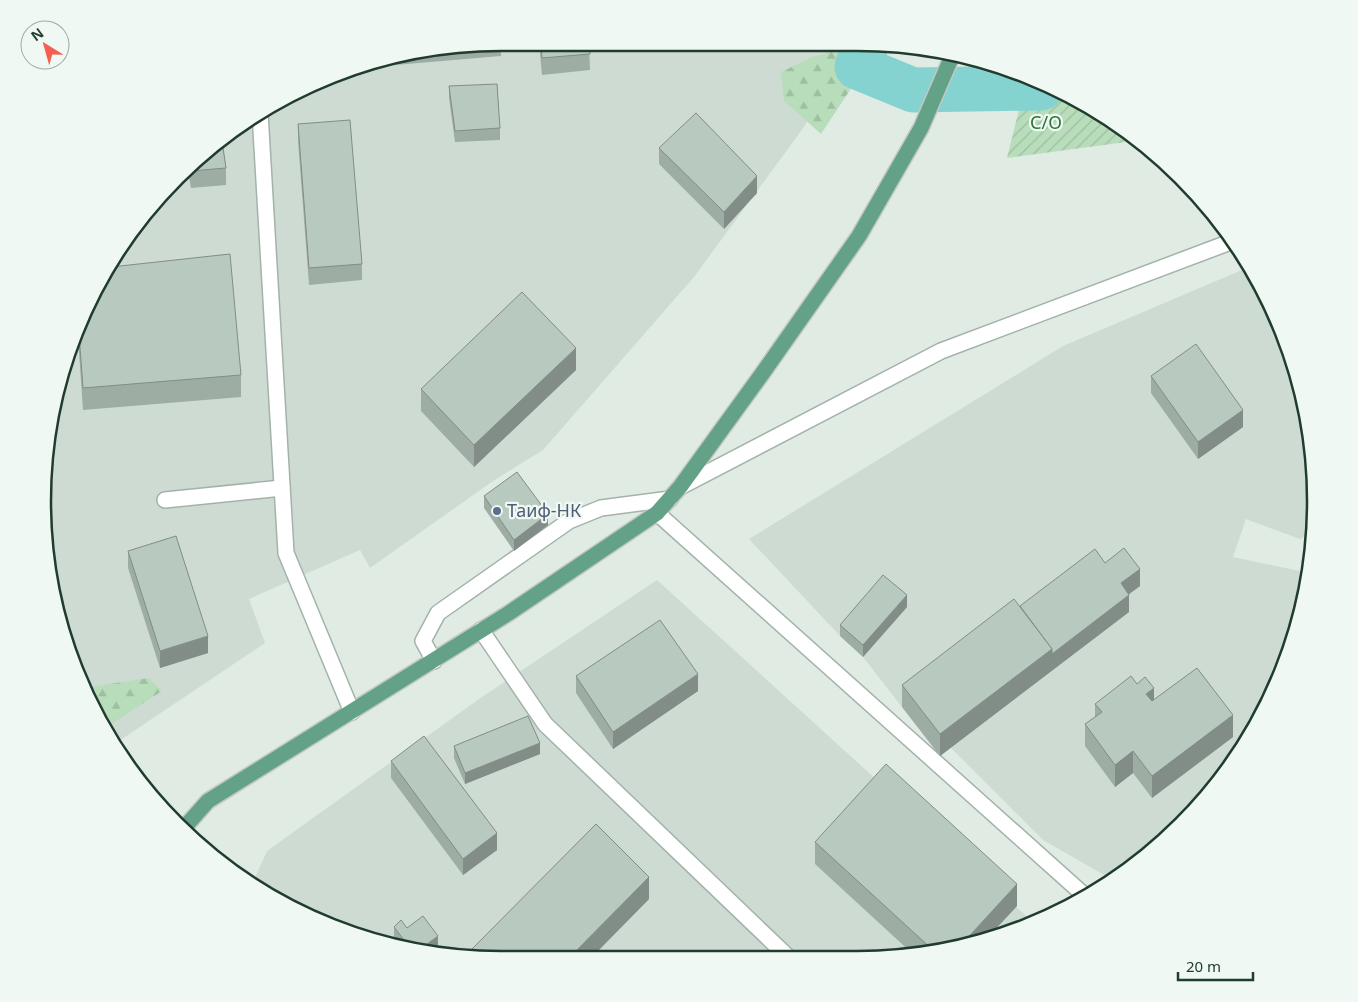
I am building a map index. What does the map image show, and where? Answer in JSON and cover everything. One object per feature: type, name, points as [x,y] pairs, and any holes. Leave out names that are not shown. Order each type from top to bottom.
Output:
[{"type":"main road","points":[[182,818],[434,661],[657,513],[680,487],[859,236],[921,128],[950,61]]},
{"type":"main road","points":[[188,824],[208,801]]},
{"type":"lane","points":[[260,121],[286,552],[352,712]]},
{"type":"lane","points":[[680,487],[941,351],[1226,244]]},
{"type":"lane","points":[[165,500],[282,488]]},
{"type":"lane","points":[[434,661],[423,641],[438,613],[569,521],[602,508],[670,499]]},
{"type":"lane","points":[[657,513],[1080,891]]},
{"type":"lane","points":[[482,630],[545,724],[782,951]]},
{"type":"shaded area","points":[[501,51],[847,51],[804,127],[694,277],[543,450],[493,481],[370,568],[360,550],[249,599],[265,643],[120,740],[85,673],[75,646],[60,589],[52,530],[52,472],[60,413],[75,356],[98,302],[127,251],[144,227],[183,183],[227,144],[251,127],[302,98],[356,75],[413,60],[442,55]]},
{"type":"shaded area","points":[[1242,270],[1273,329],[1283,356],[1298,413],[1306,472],[1305,536],[1300,539],[1246,519],[1233,557],[1301,571],[1283,646],[1260,700],[1231,751],[1195,798],[1154,839],[1106,876],[1043,840],[950,747],[940,756],[863,657],[840,636],[749,539],[1063,346]]},
{"type":"shaded area","points":[[657,580],[1028,917],[1002,927],[945,942],[886,950],[472,950],[413,942],[356,927],[302,904],[255,877],[267,851],[479,699]]},
{"type":"green space","points":[[828,51],[875,52],[821,134],[784,101],[781,72],[812,57],[826,54]]},
{"type":"green space","name":"С/О","points":[[1025,84],[1082,112],[1128,142],[1007,158]]},
{"type":"green space","points":[[148,678],[162,691],[111,724],[92,687]]},
{"type":"building","points":[[542,51],[590,51],[590,54],[542,58]]},
{"type":"building","points":[[497,84],[500,128],[455,131],[449,86]]},
{"type":"building","points":[[696,113],[757,176],[724,212],[659,148]]},
{"type":"building","points":[[350,120],[362,264],[309,268],[298,124]]},
{"type":"building","points":[[223,147],[226,168],[196,171]]},
{"type":"building","points":[[230,254],[241,375],[83,388],[80,343],[98,302],[118,266]]},
{"type":"building","points":[[522,292],[576,348],[474,445],[421,389]]},
{"type":"building","points":[[1196,344],[1243,410],[1198,442],[1151,376]]},
{"type":"building","points":[[517,472],[548,514],[514,540],[484,496]]},
{"type":"building","points":[[176,536],[208,636],[160,651],[128,551]]},
{"type":"building","points":[[1124,548],[1140,569],[1121,583],[1129,595],[1052,654],[1052,649],[1020,606],[1095,549],[1105,563]]},
{"type":"building","points":[[883,575],[907,595],[863,645],[840,625]]},
{"type":"building","points":[[1014,599],[1052,649],[940,734],[902,685]]},
{"type":"building","points":[[660,620],[698,674],[613,732],[576,676]]},
{"type":"building","points":[[1197,668],[1233,715],[1152,776],[1133,751],[1115,765],[1085,724],[1102,712],[1095,704],[1131,676],[1137,684],[1145,677],[1154,688],[1146,694],[1152,701]]},
{"type":"building","points":[[528,716],[540,743],[465,773],[454,746]]},
{"type":"building","points":[[424,736],[497,833],[463,859],[391,761]]},
{"type":"building","points":[[886,764],[1017,884],[969,936],[927,945],[815,842]]},
{"type":"building","points":[[596,824],[649,877],[576,951],[471,950]]},
{"type":"building","points":[[423,916],[438,936],[427,944],[413,942],[404,940],[394,927],[401,920],[407,928]]},
{"type":"waterway","points":[[864,51],[857,67],[913,90],[1035,88]]},
{"type":"place","name":"Таиф-НК","points":[[497,511]]}]
